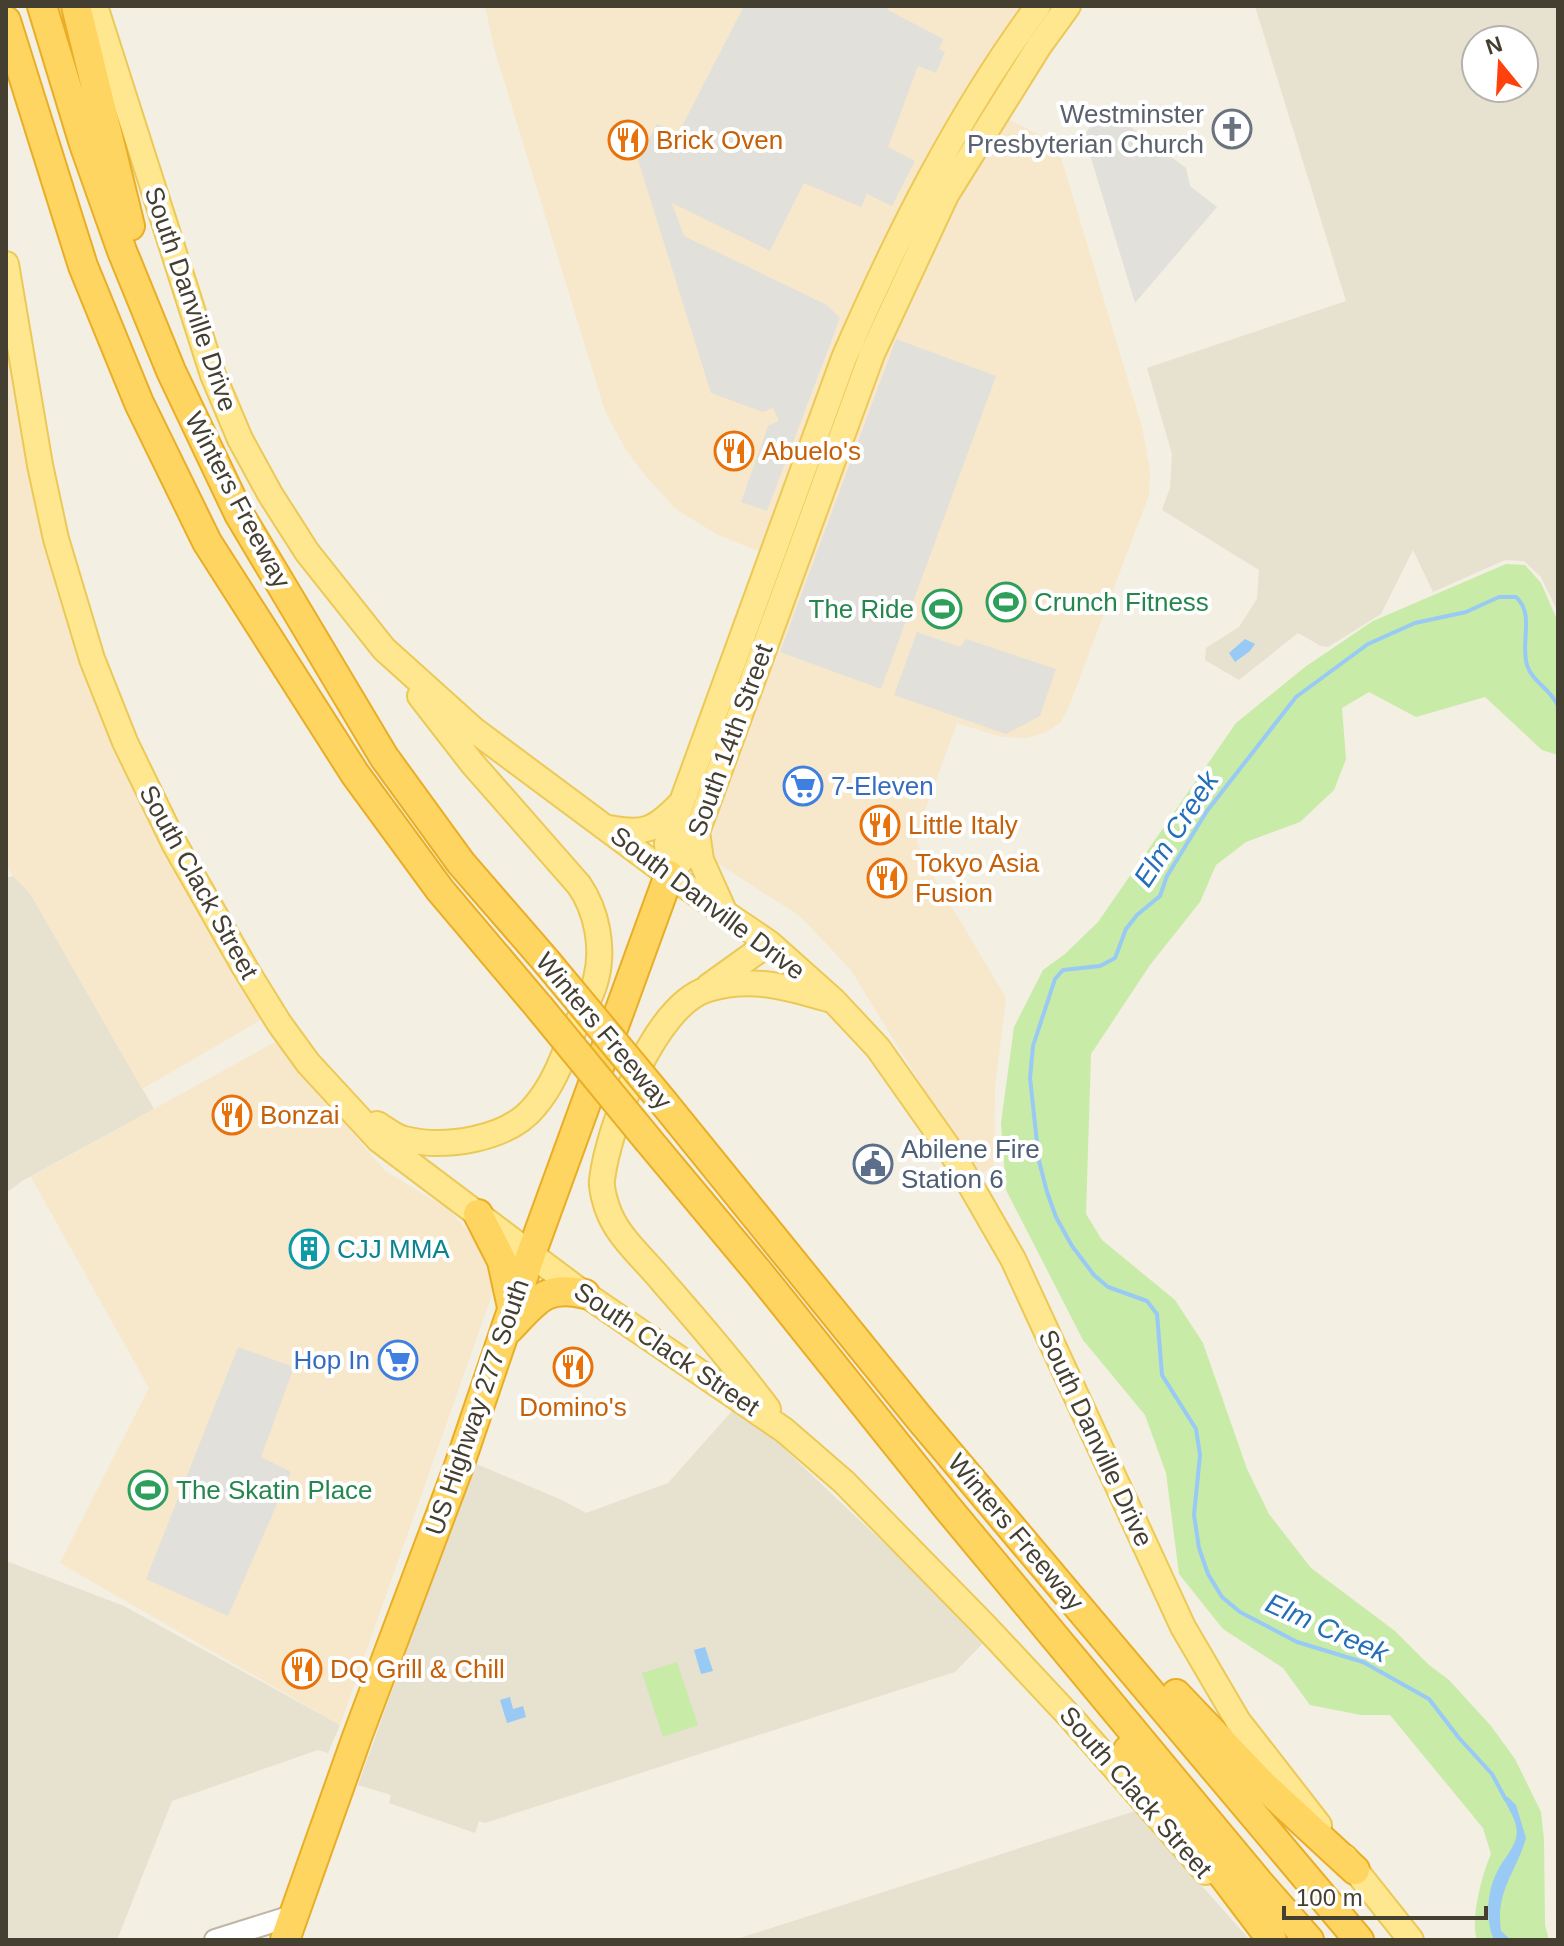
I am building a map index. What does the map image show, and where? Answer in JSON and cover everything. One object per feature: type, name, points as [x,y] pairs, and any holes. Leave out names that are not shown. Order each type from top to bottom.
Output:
[{"type":"highway","name":"Winters Freeway","points":[[42,6],[88,157],[161,347],[239,514],[384,757],[461,863],[664,1103],[920,1419],[1359,1940]]},
{"type":"highway","points":[[76,6],[161,347]]},
{"type":"highway","name":"Winters Freeway","points":[[6,21],[93,290],[139,403],[207,542],[363,785],[440,890],[760,1274],[946,1506],[1309,1940]]},
{"type":"highway","points":[[6,79],[93,290]]},
{"type":"highway","name":"US Highway 277 South","points":[[290,1927],[357,1737],[459,1466],[531,1254],[669,875]]},
{"type":"highway","points":[[478,1214],[500,1256],[508,1322],[553,1291],[565,1289],[585,1294]]},
{"type":"highway","points":[[920,1419],[1048,1541],[1168,1686],[1262,1784],[1355,1870]]},
{"type":"highway","points":[[946,1506],[1269,1940]]},
{"type":"main road","name":"South Danville Drive","points":[[95,6],[208,361],[240,439],[307,552],[384,649],[474,730],[669,875],[769,943],[834,1001],[878,1048],[952,1153],[1013,1259],[1183,1627],[1238,1721],[1411,1940]]},
{"type":"main road","name":"South 14th Street","points":[[669,875],[667,843],[844,358],[868,301],[935,167],[977,95],[1038,6]]},
{"type":"main road","name":"South 14th Street","points":[[669,875],[688,852],[697,832],[872,354],[946,195],[1039,46],[1068,6]]},
{"type":"main road","name":"South Clack Street","points":[[6,264],[40,465],[56,539],[97,673],[125,742],[174,843],[245,968],[308,1063],[379,1140],[585,1294],[784,1430],[844,1482],[1073,1720],[1269,1940]]},
{"type":"main road","points":[[342,1101],[400,1138],[428,1143],[462,1143],[510,1126],[533,1110],[551,1085],[596,980],[599,952],[590,901],[579,885],[472,763],[384,649]]},
{"type":"main road","points":[[609,828],[632,833],[649,830],[667,819],[682,803]]},
{"type":"main road","points":[[697,832],[701,860],[724,911]]},
{"type":"main road","points":[[769,943],[678,1009],[651,1040],[629,1086],[601,1183],[610,1216],[626,1239],[730,1359],[784,1430]]},
{"type":"main road","points":[[706,989],[768,982],[834,1001]]},
{"type":"street","points":[[215,1940],[290,1927]]},
{"type":"shaded area","points":[[485,6],[1026,6],[878,256],[856,302],[766,554],[718,535],[676,509],[626,450],[605,411],[494,48]]},
{"type":"shaded area","points":[[744,6],[889,6],[888,10],[943,39],[939,49],[945,52],[936,73],[918,66],[888,147],[915,161],[892,206],[867,194],[861,207],[804,183],[770,251],[672,203],[684,236],[827,305],[840,318],[767,511],[741,502],[768,426],[779,421],[773,408],[763,412],[711,393],[638,160],[657,124],[678,134]]},
{"type":"shaded area","points":[[1255,6],[1558,6],[1558,612],[1541,577],[1524,561],[1505,560],[1433,592],[1413,550],[1381,614],[1328,647],[1298,633],[1239,680],[1205,660],[1206,648],[1239,627],[1257,599],[1259,570],[1162,510],[1170,488],[1172,454],[1147,368],[1346,301]]},
{"type":"shaded area","points":[[1105,108],[1186,168],[1190,186],[1217,207],[1135,303],[1084,135]]},
{"type":"shaded area","points":[[1002,116],[1057,144],[1142,427],[1150,471],[1149,495],[1060,723],[1046,732],[1027,738],[1002,737],[957,723],[921,821],[917,841],[925,862],[1006,998],[995,1086],[994,1165],[978,1177],[851,970],[800,916],[708,857],[706,834],[888,336],[959,191]]},
{"type":"shaded area","points":[[896,339],[996,376],[881,689],[780,652]]},
{"type":"shaded area","points":[[11,353],[51,564],[264,1018],[142,1089],[30,893],[6,864],[6,355]]},
{"type":"shaded area","points":[[917,632],[960,647],[966,639],[1056,669],[1040,716],[1006,734],[894,695]]},
{"type":"shaded area","points":[[13,876],[30,893],[154,1109],[22,1181],[6,1193],[6,878]]},
{"type":"shaded area","points":[[275,1042],[385,1171],[448,1209],[483,1248],[494,1289],[340,1725],[60,1563],[149,1388],[31,1177]]},
{"type":"shaded area","points":[[238,1347],[294,1367],[261,1457],[291,1472],[228,1616],[146,1579]]},
{"type":"shaded area","points":[[732,1411],[758,1424],[986,1640],[955,1672],[485,1823],[479,1821],[475,1833],[389,1803],[391,1795],[358,1785],[474,1463],[586,1513],[668,1483]]},
{"type":"shaded area","points":[[6,1561],[124,1606],[340,1725],[328,1753],[318,1750],[172,1801],[117,1940],[6,1940]]},
{"type":"shaded area","points":[[1135,1811],[1250,1940],[734,1940]]},
{"type":"green space","points":[[1506,564],[1525,565],[1541,583],[1558,622],[1558,755],[1542,750],[1485,697],[1416,717],[1369,692],[1342,708],[1346,759],[1334,790],[1300,822],[1246,842],[1216,865],[1200,902],[1150,965],[1091,1054],[1086,1214],[1102,1240],[1175,1300],[1203,1343],[1247,1469],[1269,1514],[1311,1568],[1395,1631],[1449,1680],[1491,1726],[1515,1759],[1541,1812],[1545,1925],[1549,1940],[1477,1940],[1476,1909],[1491,1854],[1483,1828],[1390,1715],[1361,1715],[1310,1705],[1283,1668],[1223,1629],[1179,1574],[1166,1473],[1145,1415],[1083,1340],[1006,1190],[1001,1123],[1014,1027],[1043,970],[1065,954],[1098,922],[1236,723],[1305,667],[1373,621]]},
{"type":"green space","points":[[677,1662],[698,1725],[663,1737],[642,1673]]},
{"type":"water","points":[[1245,639],[1255,644],[1235,662],[1229,653]]},
{"type":"water","points":[[705,1647],[713,1671],[701,1674],[694,1650]]},
{"type":"water","points":[[510,1697],[513,1709],[523,1706],[526,1717],[507,1723],[500,1700]]},
{"type":"water","points":[[1504,1797],[1516,1805],[1526,1838],[1501,1905],[1501,1931],[1511,1940],[1494,1940],[1488,1915],[1491,1888],[1517,1832]]},
{"type":"waterway","name":"Elm Creek","points":[[1506,1800],[1492,1774],[1429,1699],[1363,1662],[1297,1642],[1240,1612],[1222,1597],[1208,1574],[1199,1548],[1194,1515],[1200,1455],[1196,1429],[1162,1375],[1157,1314],[1147,1301],[1108,1287],[1094,1275],[1072,1246],[1056,1217],[1039,1161],[1030,1078],[1033,1046],[1055,979],[1063,970],[1100,966],[1115,958],[1126,929],[1160,896],[1167,876],[1207,811],[1296,697],[1368,644],[1415,623],[1466,612],[1499,597],[1516,597],[1525,612],[1525,656],[1529,671],[1558,706]]},
{"type":"place","name":"Westminster Presbyterian Church","points":[[1232,129]]},
{"type":"place","name":"Brick Oven","points":[[628,140]]},
{"type":"place","name":"Abuelo's","points":[[734,451]]},
{"type":"place","name":"Crunch Fitness","points":[[1006,602]]},
{"type":"place","name":"The Ride","points":[[942,609]]},
{"type":"place","name":"7-Eleven","points":[[803,786]]},
{"type":"place","name":"Little Italy","points":[[880,825]]},
{"type":"place","name":"Tokyo Asia Fusion","points":[[887,878]]},
{"type":"place","name":"Bonzai","points":[[232,1115]]},
{"type":"place","name":"Abilene Fire Station 6","points":[[873,1164]]},
{"type":"place","name":"CJJ MMA","points":[[309,1249]]},
{"type":"place","name":"Hop In","points":[[398,1360]]},
{"type":"place","name":"Domino's","points":[[573,1367]]},
{"type":"place","name":"The Skatin Place","points":[[148,1490]]},
{"type":"place","name":"DQ Grill & Chill","points":[[302,1669]]}]
